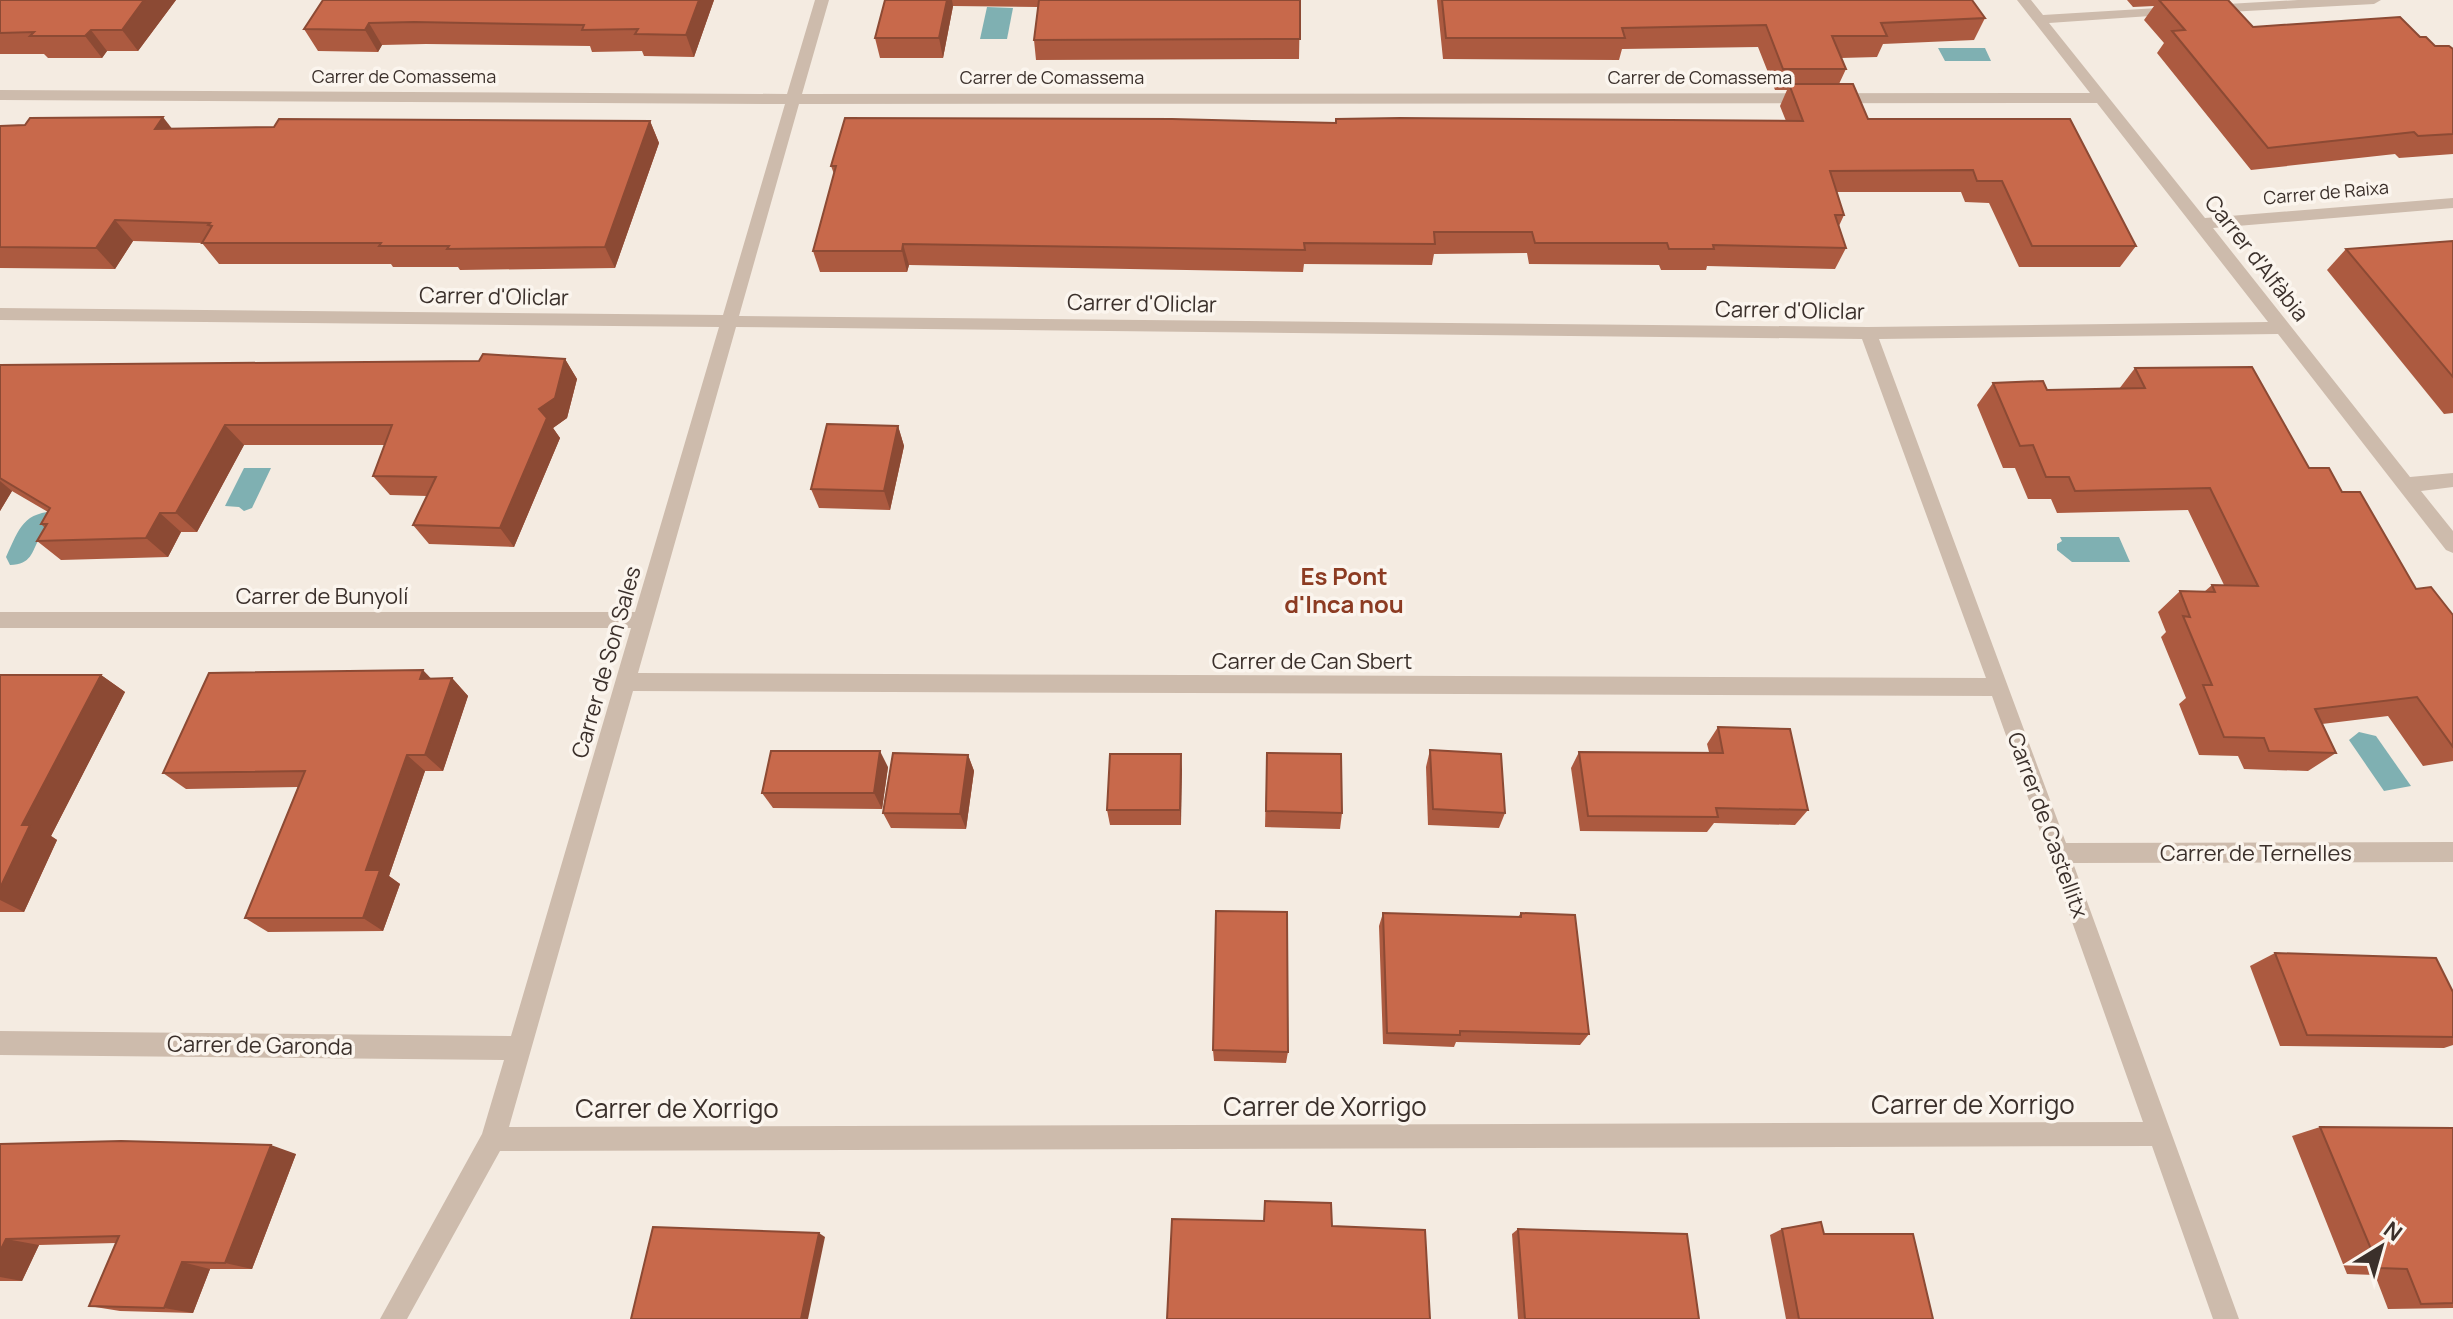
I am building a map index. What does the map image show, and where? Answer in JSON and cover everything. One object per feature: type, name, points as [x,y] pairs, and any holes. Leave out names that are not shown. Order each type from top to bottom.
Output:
[{"type":"street","name":"Carrer de Son Sales","points":[[393,1319],[493,1139],[822,0]]},
{"type":"street","name":"Carrer d'Alfàbia","points":[[2024,0],[2453,545]]},
{"type":"street","points":[[2199,10],[2374,0]]},
{"type":"street","points":[[2040,19],[2183,11]]},
{"type":"street","name":"Carrer de Comassema","points":[[0,95],[794,99],[2103,98]]},
{"type":"street","name":"Carrer de Raixa","points":[[2202,224],[2453,203]]},
{"type":"street","name":"Carrer d'Oliclar","points":[[0,314],[1868,333],[2283,328]]},
{"type":"street","name":"Carrer de Castellitx","points":[[1868,333],[2226,1319]]},
{"type":"street","points":[[2406,485],[2453,480]]},
{"type":"street","name":"Carrer de Bunyolí","points":[[0,620],[644,620]]},
{"type":"street","name":"Carrer de Can Sbert","points":[[626,682],[1999,687]]},
{"type":"street","name":"Carrer de Ternelles","points":[[2058,853],[2453,852]]},
{"type":"street","name":"Carrer de Garonda","points":[[0,1043],[520,1048]]},
{"type":"street","name":"Carrer de Xorrigo","points":[[493,1139],[2157,1134]]},
{"type":"water","points":[[987,7],[1013,8],[1007,39],[980,39]]},
{"type":"water","points":[[1938,48],[1985,48],[1991,61],[1945,61]]},
{"type":"water","points":[[244,468],[271,468],[252,508],[244,511],[239,507],[225,506]]},
{"type":"water","points":[[59,511],[30,557],[10,565],[6,557],[24,523],[38,514]]},
{"type":"water","points":[[2060,537],[2119,537],[2130,562],[2072,562],[2057,550],[2057,544],[2062,541]]},
{"type":"water","points":[[2359,732],[2376,736],[2411,786],[2384,791],[2349,740]]},
{"type":"building","points":[[0,0],[144,0],[122,30],[91,30],[85,36],[30,36],[34,32],[0,33]]},
{"type":"building","points":[[323,0],[699,0],[686,35],[635,34],[638,29],[582,30],[584,25],[414,22],[369,23],[365,30],[304,29]]},
{"type":"building","points":[[885,0],[947,0],[939,38],[875,38]]},
{"type":"building","points":[[1039,0],[1300,0],[1300,39],[1034,40]]},
{"type":"building","points":[[1442,0],[1972,0],[1985,18],[1881,23],[1887,36],[1832,36],[1846,69],[1783,69],[1766,25],[1622,28],[1625,38],[1446,38]]},
{"type":"building","points":[[2159,0],[2228,0],[2253,27],[2400,17],[2420,37],[2426,37],[2435,46],[2453,49],[2453,134],[2418,136],[2414,132],[2268,148],[2172,31],[2185,30]]},
{"type":"building","points":[[1789,84],[1853,84],[1868,119],[2070,119],[2136,246],[2032,246],[2002,181],[1977,181],[1973,170],[1830,171],[1844,215],[1835,215],[1846,248],[1713,245],[1714,249],[1669,249],[1667,243],[1535,243],[1532,232],[1434,232],[1435,244],[1304,243],[1305,250],[903,244],[902,251],[813,251],[836,166],[831,166],[845,118],[1336,123],[1336,119],[1400,118],[1803,121]]},
{"type":"building","points":[[163,117],[155,129],[274,127],[279,119],[650,121],[605,247],[447,249],[449,246],[379,246],[381,243],[202,243],[212,226],[208,225],[210,223],[115,220],[96,248],[0,247],[0,126],[25,125],[30,118]]},
{"type":"building","points":[[2453,241],[2453,377],[2346,249]]},
{"type":"building","points":[[483,354],[565,359],[555,398],[539,409],[547,418],[500,528],[413,525],[436,477],[373,476],[392,425],[225,425],[176,513],[160,513],[146,538],[37,541],[47,524],[41,524],[50,508],[0,478],[0,365],[479,361]]},
{"type":"building","points":[[2252,367],[2309,468],[2329,468],[2342,492],[2360,492],[2416,589],[2431,587],[2453,615],[2453,747],[2417,697],[2315,709],[2336,753],[2269,751],[2264,738],[2224,737],[2203,685],[2212,685],[2183,616],[2190,617],[2180,591],[2215,592],[2212,585],[2258,586],[2210,488],[2075,491],[2069,477],[2046,477],[2033,445],[2020,446],[1993,383],[2043,381],[2047,390],[2145,388],[2135,368]]},
{"type":"building","points":[[827,424],[898,426],[884,491],[811,489]]},
{"type":"building","points":[[423,670],[420,679],[452,678],[425,755],[407,755],[366,870],[380,870],[363,918],[245,918],[305,771],[163,773],[209,673]]},
{"type":"building","points":[[0,675],[101,675],[22,825],[30,825],[0,888]]},
{"type":"building","points":[[1718,727],[1790,729],[1808,810],[1716,808],[1718,817],[1588,816],[1579,752],[1723,753]]},
{"type":"building","points":[[1430,750],[1501,754],[1505,813],[1433,809]]},
{"type":"building","points":[[771,751],[880,751],[874,793],[762,793]]},
{"type":"building","points":[[893,753],[968,755],[960,814],[883,813]]},
{"type":"building","points":[[1267,753],[1341,754],[1342,813],[1266,811]]},
{"type":"building","points":[[1110,754],[1181,754],[1180,810],[1107,810]]},
{"type":"building","points":[[1216,911],[1287,912],[1288,1052],[1213,1050]]},
{"type":"building","points":[[1383,913],[1521,917],[1521,913],[1575,915],[1589,1034],[1387,1033]]},
{"type":"building","points":[[2275,953],[2436,958],[2453,992],[2453,1037],[2307,1035]]},
{"type":"building","points":[[2320,1127],[2453,1128],[2453,1303],[2421,1304],[2407,1269],[2379,1268]]},
{"type":"building","points":[[121,1141],[271,1145],[225,1263],[182,1262],[164,1308],[89,1306],[119,1236],[6,1239],[0,1251],[0,1144]]},
{"type":"building","points":[[1265,1201],[1331,1203],[1332,1226],[1425,1230],[1430,1319],[1167,1319],[1172,1219],[1264,1221]]},
{"type":"building","points":[[1821,1222],[1824,1234],[1913,1234],[1933,1319],[1799,1319],[1782,1229]]},
{"type":"building","points":[[653,1227],[819,1233],[801,1319],[631,1319]]},
{"type":"building","points":[[1518,1229],[1687,1234],[1699,1319],[1525,1319]]},
{"type":"district","name":"Es Pont d'Inca nou","points":[[1344,591]]}]
